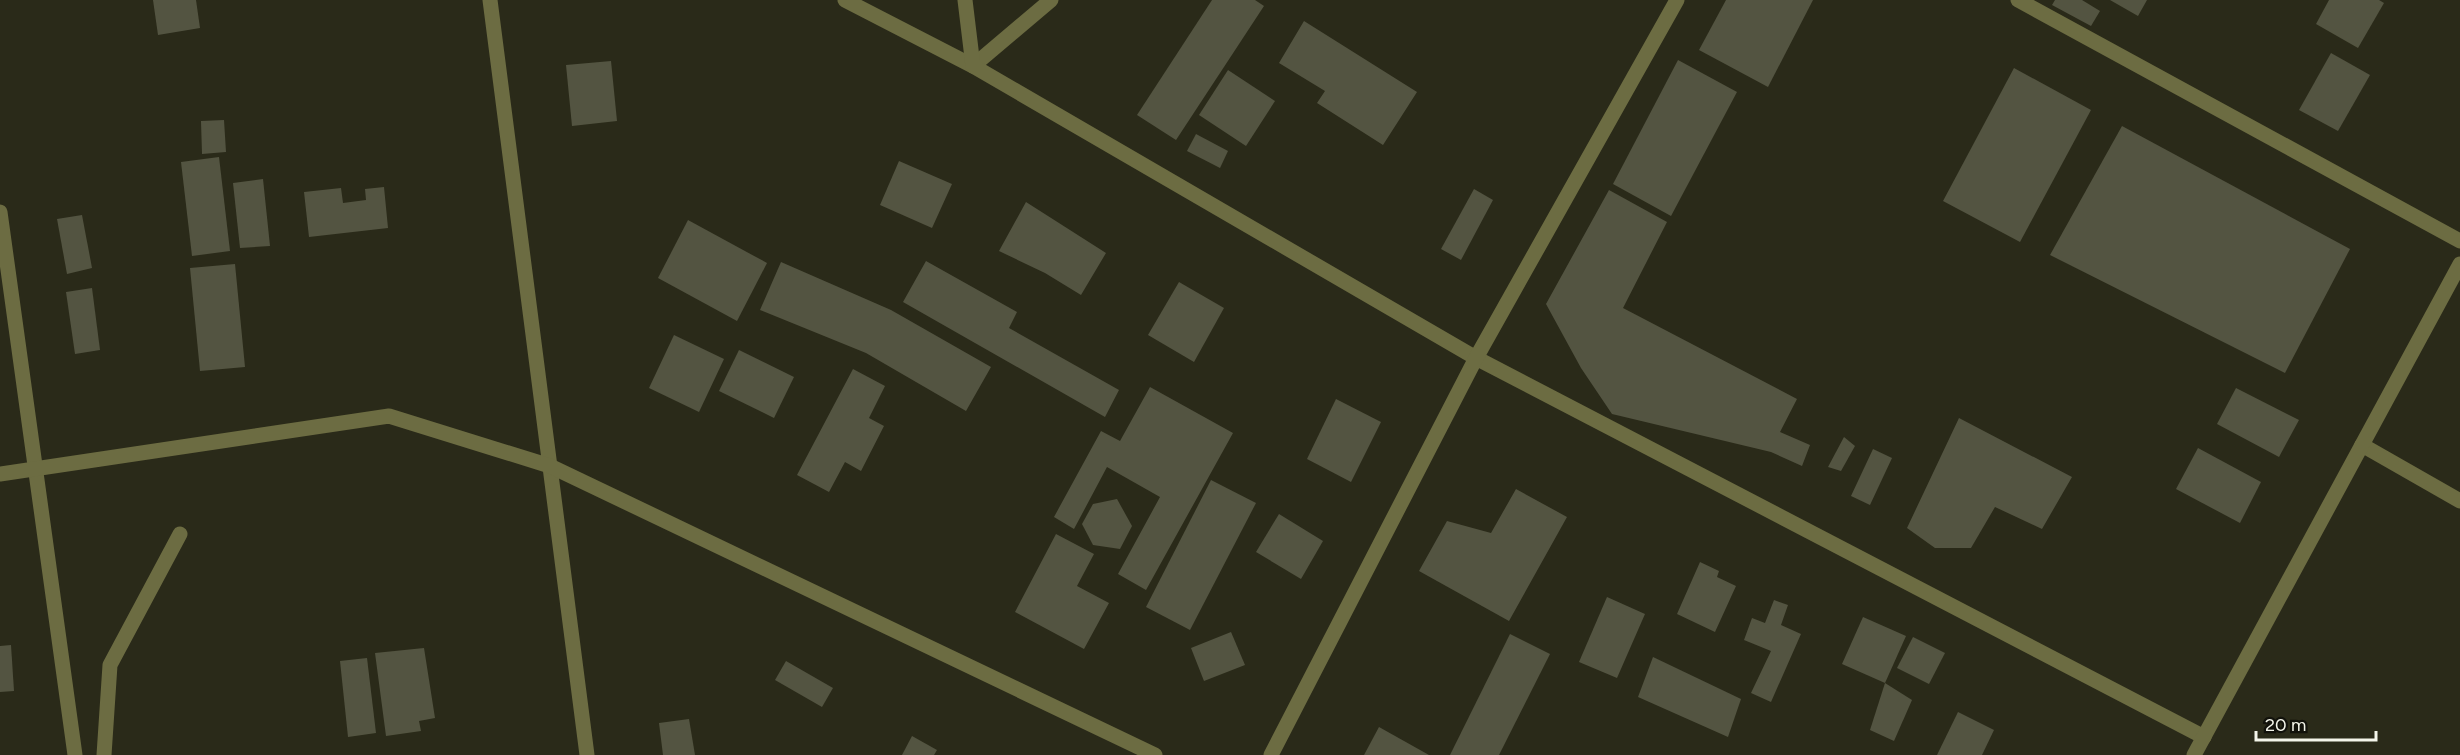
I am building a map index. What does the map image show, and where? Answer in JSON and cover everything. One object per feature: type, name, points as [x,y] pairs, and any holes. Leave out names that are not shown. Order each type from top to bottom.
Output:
[{"type":"street","points":[[490,0],[587,755]]},
{"type":"street","points":[[845,0],[973,66],[1476,358],[2204,737]]},
{"type":"street","points":[[965,0],[973,66]]},
{"type":"street","points":[[973,66],[1051,0]]},
{"type":"street","points":[[1271,755],[1476,358],[1677,0]]},
{"type":"street","points":[[2018,0],[2460,241]]},
{"type":"street","points":[[0,212],[75,755]]},
{"type":"street","points":[[2194,755],[2460,264]]},
{"type":"street","points":[[0,474],[389,416],[550,466],[1155,755]]},
{"type":"street","points":[[2362,445],[2460,501]]},
{"type":"street","points":[[104,755],[110,665],[180,534]]},
{"type":"building","points":[[153,0],[196,0],[200,28],[158,35]]},
{"type":"building","points":[[1212,0],[1255,0],[1264,6],[1176,140],[1137,115]]},
{"type":"building","points":[[1726,0],[1813,0],[1768,87],[1699,50]]},
{"type":"building","points":[[2055,0],[2082,0],[2100,11],[2091,26],[2052,5]]},
{"type":"building","points":[[2110,0],[2147,0],[2138,16]]},
{"type":"building","points":[[2329,0],[2379,0],[2384,3],[2358,48],[2316,24]]},
{"type":"building","points":[[1304,21],[1417,92],[1383,145],[1317,103],[1325,91],[1279,63]]},
{"type":"building","points":[[2331,53],[2370,75],[2338,131],[2299,110]]},
{"type":"building","points":[[1678,60],[1737,92],[1671,216],[1613,184]]},
{"type":"building","points":[[611,61],[617,121],[572,126],[566,65]]},
{"type":"building","points":[[2014,68],[2091,110],[2020,242],[1943,201]]},
{"type":"building","points":[[1228,70],[1275,101],[1246,146],[1199,115]]},
{"type":"building","points":[[224,120],[226,152],[202,154],[201,121]]},
{"type":"building","points":[[2122,126],[2350,249],[2285,373],[2050,255]]},
{"type":"building","points":[[1196,134],[1228,151],[1220,168],[1187,151]]},
{"type":"building","points":[[219,157],[230,251],[192,256],[181,162]]},
{"type":"building","points":[[899,161],[952,184],[932,228],[880,205]]},
{"type":"building","points":[[263,179],[270,246],[240,248],[233,183]]},
{"type":"building","points":[[384,187],[388,228],[309,237],[304,192],[341,188],[343,203],[366,200],[365,189]]},
{"type":"building","points":[[1474,189],[1493,200],[1461,260],[1441,249]]},
{"type":"building","points":[[1609,190],[1667,222],[1623,308],[1797,399],[1780,432],[1810,445],[1802,466],[1771,452],[1612,414],[1581,368],[1546,304]]},
{"type":"building","points":[[1026,202],[1106,253],[1081,295],[1045,273],[999,251]]},
{"type":"building","points":[[82,215],[92,268],[67,274],[57,219]]},
{"type":"building","points":[[688,220],[767,263],[737,321],[658,278]]},
{"type":"building","points":[[926,261],[1017,312],[1009,328],[1119,390],[1105,417],[903,302]]},
{"type":"building","points":[[781,262],[891,310],[991,367],[966,411],[866,353],[760,310]]},
{"type":"building","points":[[235,264],[245,367],[200,371],[190,268]]},
{"type":"building","points":[[1179,282],[1224,308],[1194,362],[1148,335]]},
{"type":"building","points":[[92,288],[100,350],[75,354],[66,292]]},
{"type":"building","points":[[674,335],[724,359],[699,412],[649,388]]},
{"type":"building","points":[[739,350],[794,377],[774,418],[719,391]]},
{"type":"building","points":[[853,369],[885,386],[869,418],[884,426],[861,471],[845,462],[829,492],[797,475]]},
{"type":"building","points":[[1150,387],[1233,433],[1146,590],[1118,574],[1160,497],[1107,467],[1074,529],[1054,517],[1101,431],[1120,441]]},
{"type":"building","points":[[2236,388],[2299,420],[2279,457],[2217,424]]},
{"type":"building","points":[[1336,399],[1381,422],[1351,482],[1307,459]]},
{"type":"building","points":[[1959,418],[2072,477],[2042,529],[1995,507],[1971,548],[1935,548],[1907,528]]},
{"type":"building","points":[[1844,437],[1855,446],[1841,471],[1828,467]]},
{"type":"building","points":[[2198,448],[2261,482],[2240,523],[2176,489]]},
{"type":"building","points":[[1873,449],[1892,458],[1870,505],[1851,496]]},
{"type":"building","points":[[1211,480],[1256,503],[1190,630],[1146,607]]},
{"type":"building","points":[[1516,489],[1567,517],[1509,621],[1419,571],[1447,521],[1491,533]]},
{"type":"building","points":[[1117,499],[1132,526],[1120,549],[1093,545],[1082,524],[1093,504]]},
{"type":"building","points":[[1279,514],[1323,541],[1301,579],[1256,552]]},
{"type":"building","points":[[1056,534],[1094,554],[1077,586],[1109,603],[1084,649],[1015,612]]},
{"type":"building","points":[[1700,562],[1719,571],[1717,577],[1736,586],[1715,632],[1677,614]]},
{"type":"building","points":[[1607,597],[1645,614],[1617,678],[1579,662]]},
{"type":"building","points":[[1774,600],[1788,605],[1781,625],[1801,634],[1771,702],[1751,693],[1771,651],[1744,640],[1752,618],[1765,623]]},
{"type":"building","points":[[1863,617],[1906,636],[1885,683],[1842,664]]},
{"type":"building","points":[[1231,632],[1245,665],[1204,681],[1191,648]]},
{"type":"building","points":[[1510,634],[1550,654],[1499,755],[1450,755]]},
{"type":"building","points":[[1913,637],[1945,653],[1929,684],[1897,668]]},
{"type":"building","points":[[11,645],[14,691],[0,692],[0,646]]},
{"type":"building","points":[[424,648],[435,718],[419,721],[421,731],[386,736],[375,653]]},
{"type":"building","points":[[1653,657],[1741,699],[1728,737],[1638,697]]},
{"type":"building","points":[[367,658],[376,733],[348,737],[340,661]]},
{"type":"building","points":[[786,661],[833,688],[822,707],[775,680]]},
{"type":"building","points":[[1885,683],[1912,700],[1894,741],[1870,730]]},
{"type":"building","points":[[1958,712],[1994,730],[1982,755],[1937,755]]},
{"type":"building","points":[[689,719],[695,755],[663,755],[659,723]]},
{"type":"building","points":[[1379,727],[1429,755],[1364,755]]},
{"type":"building","points":[[912,736],[937,750],[934,755],[902,755]]}]
